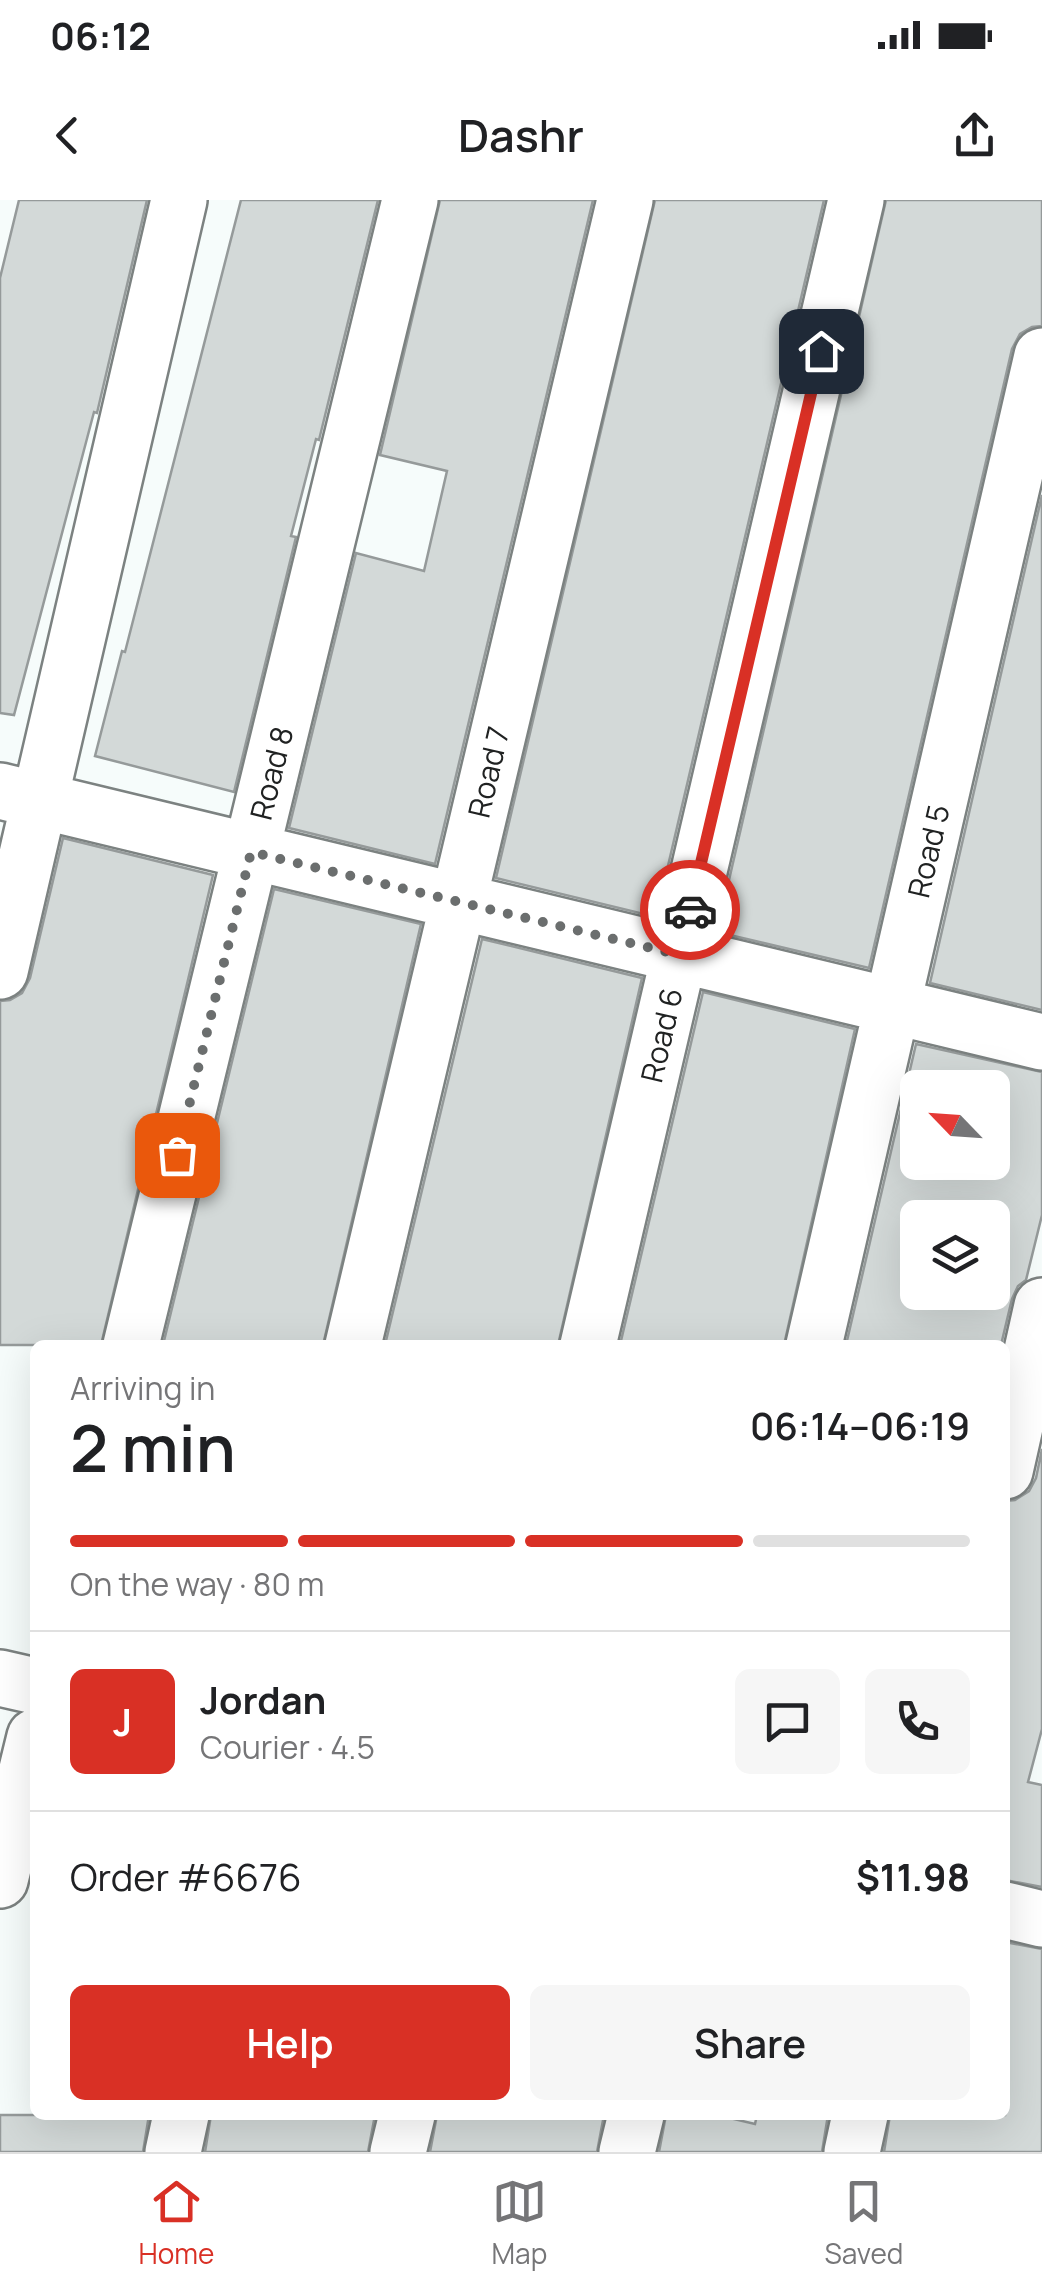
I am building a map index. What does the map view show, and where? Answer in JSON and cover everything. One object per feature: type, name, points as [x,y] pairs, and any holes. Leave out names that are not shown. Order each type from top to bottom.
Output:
[{"type":"street","points":[[0,971],[20,796],[179,200]]},
{"type":"street","name":"Road 8","points":[[132,1340],[410,200]]},
{"type":"street","name":"Road 7","points":[[355,1340],[625,200]]},
{"type":"street","name":"Road 6","points":[[589,1340],[856,200]]},
{"type":"street","name":"Road 5","points":[[815,1340],[1042,356]]},
{"type":"street","points":[[20,796],[1042,1042]]},
{"type":"street","points":[[1010,1449],[1042,1306]]},
{"type":"street","points":[[0,1678],[30,1685]]},
{"type":"street","points":[[0,1880],[30,1757]]},
{"type":"street","points":[[1010,1911],[1042,1918]]},
{"type":"street","points":[[173,2152],[180,2120]]},
{"type":"street","points":[[398,2152],[406,2120]]},
{"type":"street","points":[[627,2152],[635,2120]]},
{"type":"street","points":[[852,2152],[859,2120]]},
{"type":"building","points":[[19,200],[147,200],[97,413],[94,412],[14,715],[0,713],[0,278]]},
{"type":"building","points":[[241,200],[378,200],[319,440],[316,439],[291,536],[296,537],[234,792],[95,756]]},
{"type":"building","points":[[440,200],[593,200],[435,864],[289,828],[356,553],[424,571],[447,471],[380,455]]},
{"type":"building","points":[[655,200],[824,200],[656,917],[496,878]]},
{"type":"building","points":[[886,200],[1042,200],[1042,326],[1020,334],[1012,349],[869,968],[717,932]]},
{"type":"building","points":[[1042,495],[1042,1010],[930,983]]},
{"type":"building","points":[[63,838],[213,875],[102,1340],[30,1340],[30,1345],[0,1345],[0,1001],[22,993],[30,978]]},
{"type":"building","points":[[274,889],[421,924],[324,1340],[164,1340]]},
{"type":"building","points":[[482,939],[642,978],[559,1340],[386,1340]]},
{"type":"building","points":[[703,992],[855,1029],[785,1340],[621,1340]]},
{"type":"building","points":[[916,1044],[1042,1072],[1042,1215],[1026,1280],[1018,1286],[1010,1307],[1010,1200],[900,1200],[900,1310],[1009,1310],[1002,1340],[847,1340],[900,1113],[900,1180],[1010,1180],[1010,1070],[910,1070]]},
{"type":"building","points":[[1042,1449],[1042,1729],[1028,1782],[1042,1785],[1042,1887],[1010,1881],[1010,1500],[1029,1491]]},
{"type":"building","points":[[1010,1943],[1042,1949],[1042,2152],[884,2152],[889,2120],[1010,2120]]},
{"type":"building","points":[[0,2115],[30,2115],[30,2120],[148,2120],[143,2152],[0,2152]]},
{"type":"building","points":[[210,2120],[374,2120],[368,2152],[205,2152]]},
{"type":"building","points":[[436,2120],[603,2120],[597,2152],[430,2152]]},
{"type":"building","points":[[665,2120],[738,2120],[755,2124],[756,2120],[827,2120],[822,2152],[659,2152]]},
{"type":"way so far","points":[[177,1155],[251,852],[680,955],[690,910]]},
{"type":"route","points":[[690,910],[821,351]]}]
